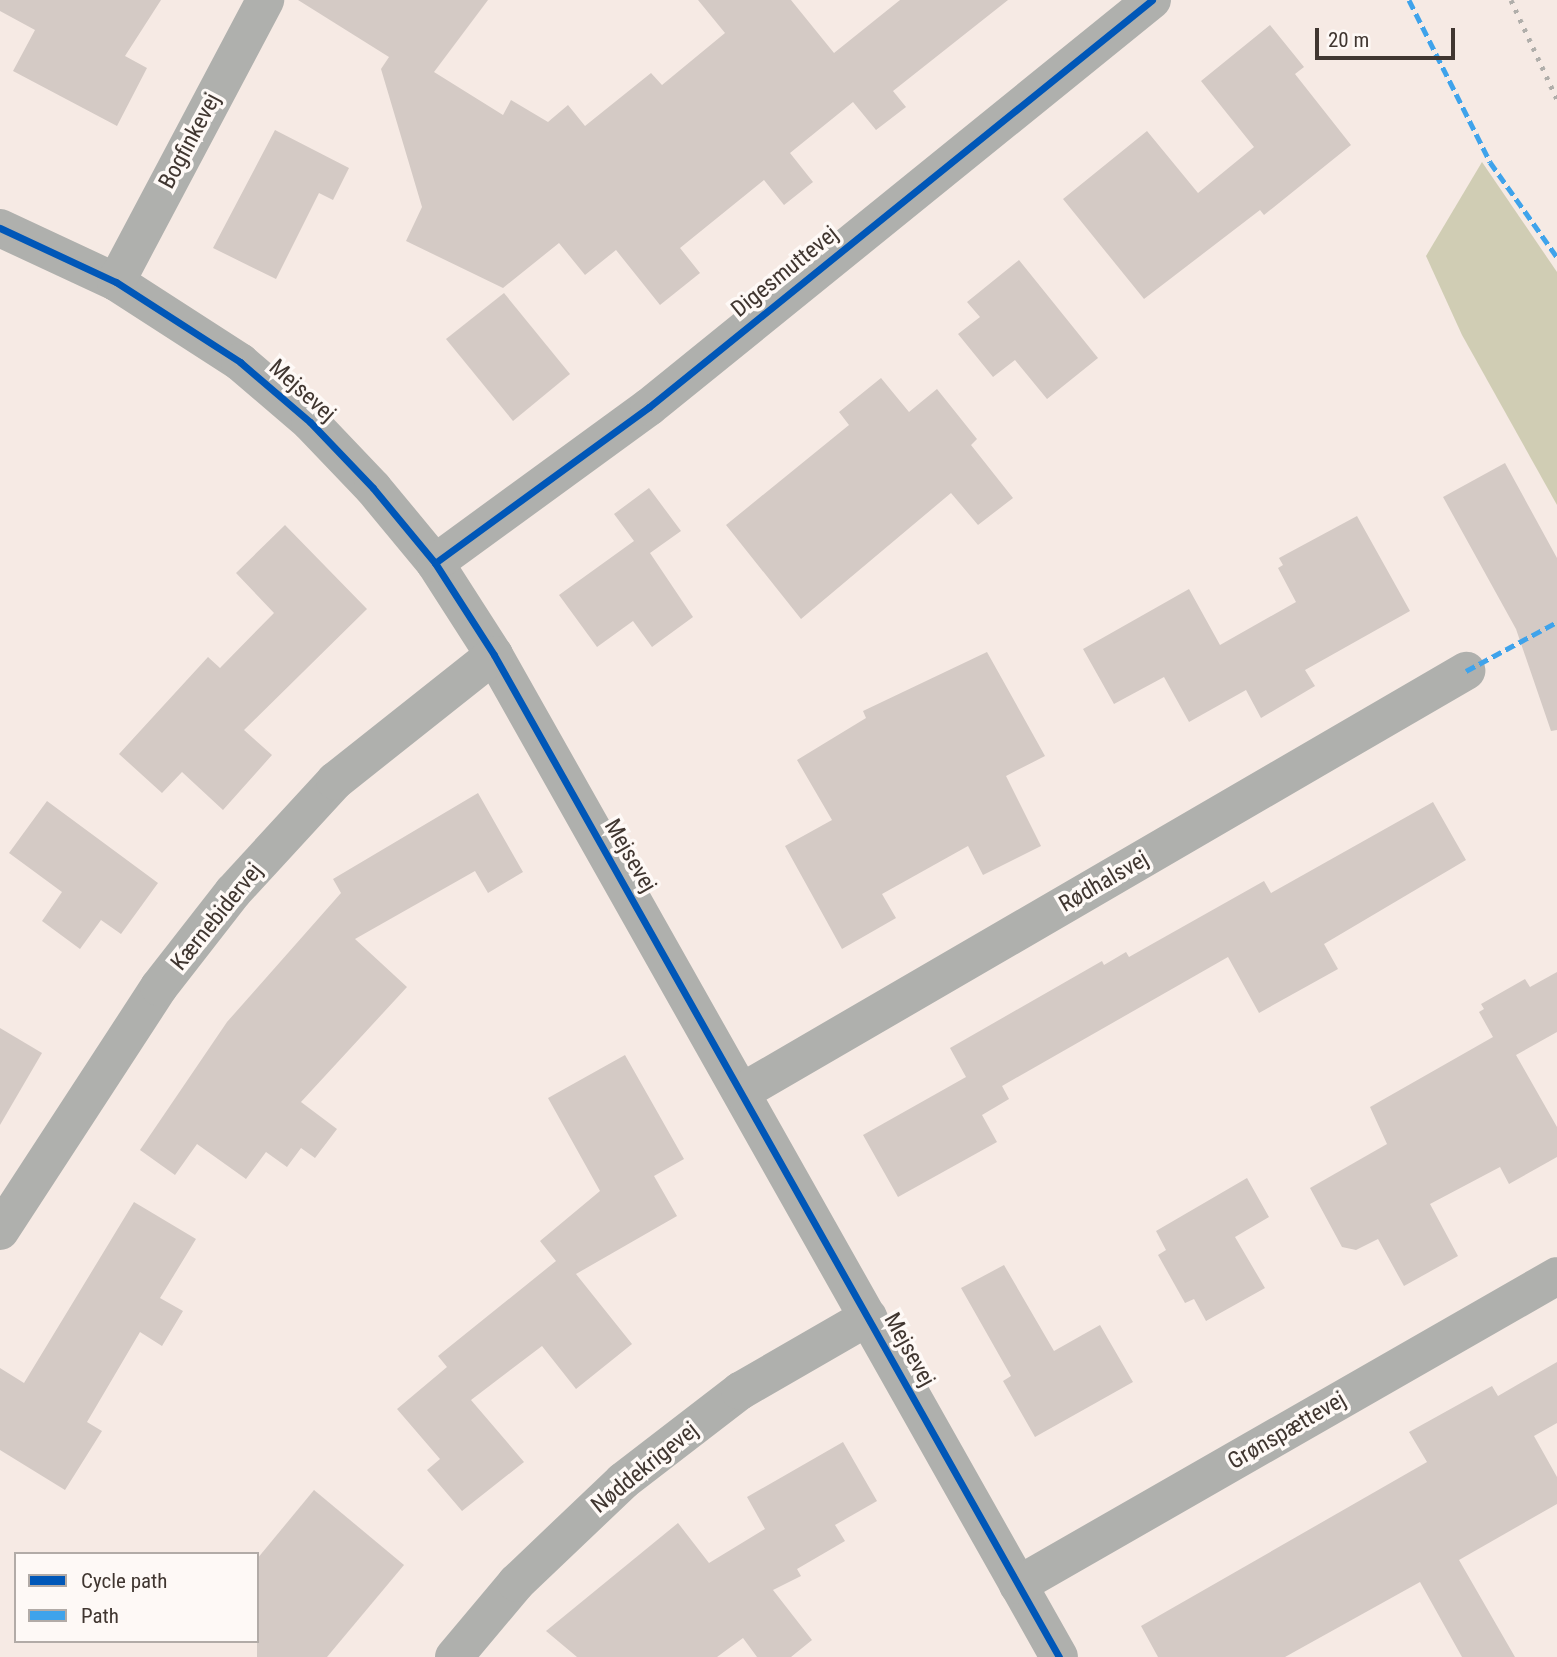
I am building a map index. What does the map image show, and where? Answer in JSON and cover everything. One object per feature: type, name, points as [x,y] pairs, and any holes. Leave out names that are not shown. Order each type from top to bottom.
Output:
[{"type":"street","name":"Bogfinkevej","points":[[116,282],[265,0]]},
{"type":"street","name":"Digesmuttevej","points":[[435,563],[649,407],[1152,0]]},
{"type":"street","name":"Mejsevej","points":[[0,228],[116,282],[240,362],[310,422],[373,488],[435,563],[494,655],[1059,1657]]},
{"type":"street","name":"Kærnebidervej","points":[[0,1231],[159,987],[233,892],[335,781],[494,655]]},
{"type":"street","name":"Rødhalsvej","points":[[742,1092],[1466,671]]},
{"type":"street","name":"Grønspættevej","points":[[1018,1585],[1557,1276]]},
{"type":"street","name":"Nøddekrigevej","points":[[454,1657],[516,1583],[623,1481],[740,1391],[868,1317]]},
{"type":"shaded area","points":[[1482,162],[1557,272],[1557,505],[1462,335],[1426,256]]},
{"type":"building","points":[[0,0],[161,0],[125,56],[147,68],[117,126],[13,71],[35,30],[0,11]]},
{"type":"building","points":[[298,0],[488,0],[434,72],[503,115],[511,100],[548,122],[568,105],[585,126],[651,73],[662,85],[725,33],[698,0],[791,0],[834,53],[900,0],[1008,0],[893,91],[906,107],[876,130],[853,102],[790,153],[813,182],[784,205],[764,180],[680,248],[700,273],[660,305],[616,250],[585,275],[559,243],[503,288],[406,241],[422,207],[381,69],[389,57]]},
{"type":"building","points":[[1270,25],[1304,67],[1295,74],[1351,145],[1264,215],[1260,210],[1144,299],[1063,199],[1147,131],[1198,193],[1254,147],[1201,81]]},
{"type":"building","points":[[275,130],[349,168],[333,200],[319,193],[276,279],[213,248]]},
{"type":"building","points":[[1019,260],[1098,358],[1047,399],[1015,360],[993,377],[958,334],[980,317],[967,302]]},
{"type":"building","points":[[504,293],[570,374],[513,421],[446,339]]},
{"type":"building","points":[[881,378],[909,412],[937,389],[977,439],[971,445],[1013,498],[978,525],[951,493],[801,619],[726,525],[849,425],[839,412]]},
{"type":"building","points":[[1505,463],[1557,558],[1557,730],[1551,731],[1516,629],[1443,497]]},
{"type":"building","points":[[649,488],[681,531],[650,553],[693,617],[652,647],[633,621],[597,647],[559,595],[634,541],[614,514]]},
{"type":"building","points":[[1357,516],[1410,611],[1305,670],[1315,686],[1261,718],[1246,690],[1189,722],[1164,677],[1114,704],[1083,649],[1189,589],[1220,645],[1296,602],[1278,568],[1283,565],[1279,558]]},
{"type":"building","points":[[285,525],[367,609],[244,730],[272,755],[223,810],[182,772],[162,793],[119,754],[208,657],[220,668],[274,613],[236,573]]},
{"type":"building","points":[[987,652],[1045,756],[1006,776],[1041,846],[983,875],[968,846],[882,894],[896,918],[842,949],[785,846],[832,820],[797,760],[866,718],[863,711]]},
{"type":"building","points":[[478,793],[523,872],[488,893],[475,871],[355,939],[407,987],[301,1102],[337,1129],[315,1158],[301,1148],[287,1167],[266,1152],[246,1179],[197,1144],[175,1175],[140,1150],[227,1022],[341,893],[333,879]]},
{"type":"building","points":[[47,801],[158,883],[121,934],[101,920],[80,949],[42,921],[62,892],[9,853]]},
{"type":"building","points":[[1433,802],[1466,860],[1324,944],[1338,969],[1259,1013],[1228,957],[1002,1086],[1009,1099],[982,1115],[997,1142],[898,1197],[863,1135],[966,1077],[950,1048],[1102,961],[1104,965],[1126,952],[1129,957],[1264,881],[1271,893]]},
{"type":"building","points":[[1557,972],[1557,1032],[1516,1055],[1557,1127],[1557,1157],[1509,1184],[1500,1167],[1430,1204],[1458,1256],[1404,1286],[1378,1239],[1356,1250],[1342,1247],[1310,1188],[1387,1144],[1370,1107],[1493,1037],[1479,1012],[1484,1009],[1481,1004],[1525,979],[1530,987]]},
{"type":"building","points":[[0,1028],[42,1053],[0,1125]]},
{"type":"building","points":[[625,1055],[684,1159],[654,1176],[677,1216],[576,1274],[632,1344],[576,1389],[542,1346],[471,1400],[524,1462],[462,1511],[427,1470],[440,1459],[397,1409],[447,1367],[438,1356],[556,1261],[540,1241],[600,1191],[548,1098]]},
{"type":"building","points":[[1247,1178],[1269,1217],[1235,1237],[1265,1288],[1206,1321],[1194,1299],[1185,1303],[1158,1255],[1166,1250],[1156,1231]]},
{"type":"building","points":[[134,1202],[196,1239],[160,1298],[183,1311],[162,1346],[140,1332],[87,1422],[102,1431],[65,1490],[0,1450],[0,1368],[24,1383]]},
{"type":"building","points":[[1004,1265],[1054,1351],[1100,1325],[1133,1382],[1035,1437],[1003,1381],[1011,1376],[961,1288]]},
{"type":"building","points":[[1557,1362],[1557,1423],[1534,1436],[1557,1477],[1557,1504],[1459,1560],[1515,1657],[1462,1657],[1420,1582],[1285,1657],[1158,1657],[1141,1626],[1427,1462],[1409,1432],[1492,1386],[1498,1396]]},
{"type":"building","points":[[843,1442],[877,1501],[835,1525],[845,1541],[797,1569],[801,1576],[773,1590],[812,1640],[791,1657],[757,1657],[743,1638],[717,1657],[577,1657],[546,1631],[678,1523],[709,1563],[765,1529],[747,1497]]},
{"type":"building","points":[[314,1490],[404,1565],[327,1657],[257,1657],[259,1557]]},
{"type":"railway","points":[[1511,0],[1557,99]]},
{"type":"marked path","points":[[1409,0],[1490,162],[1557,257]]},
{"type":"marked path","points":[[1466,671],[1557,622]]},
{"type":"cycle path","points":[[435,563],[649,407],[1152,0]]},
{"type":"cycle path","points":[[0,228],[116,282],[240,362],[310,422],[373,488],[435,563],[494,655],[1059,1657]]}]
